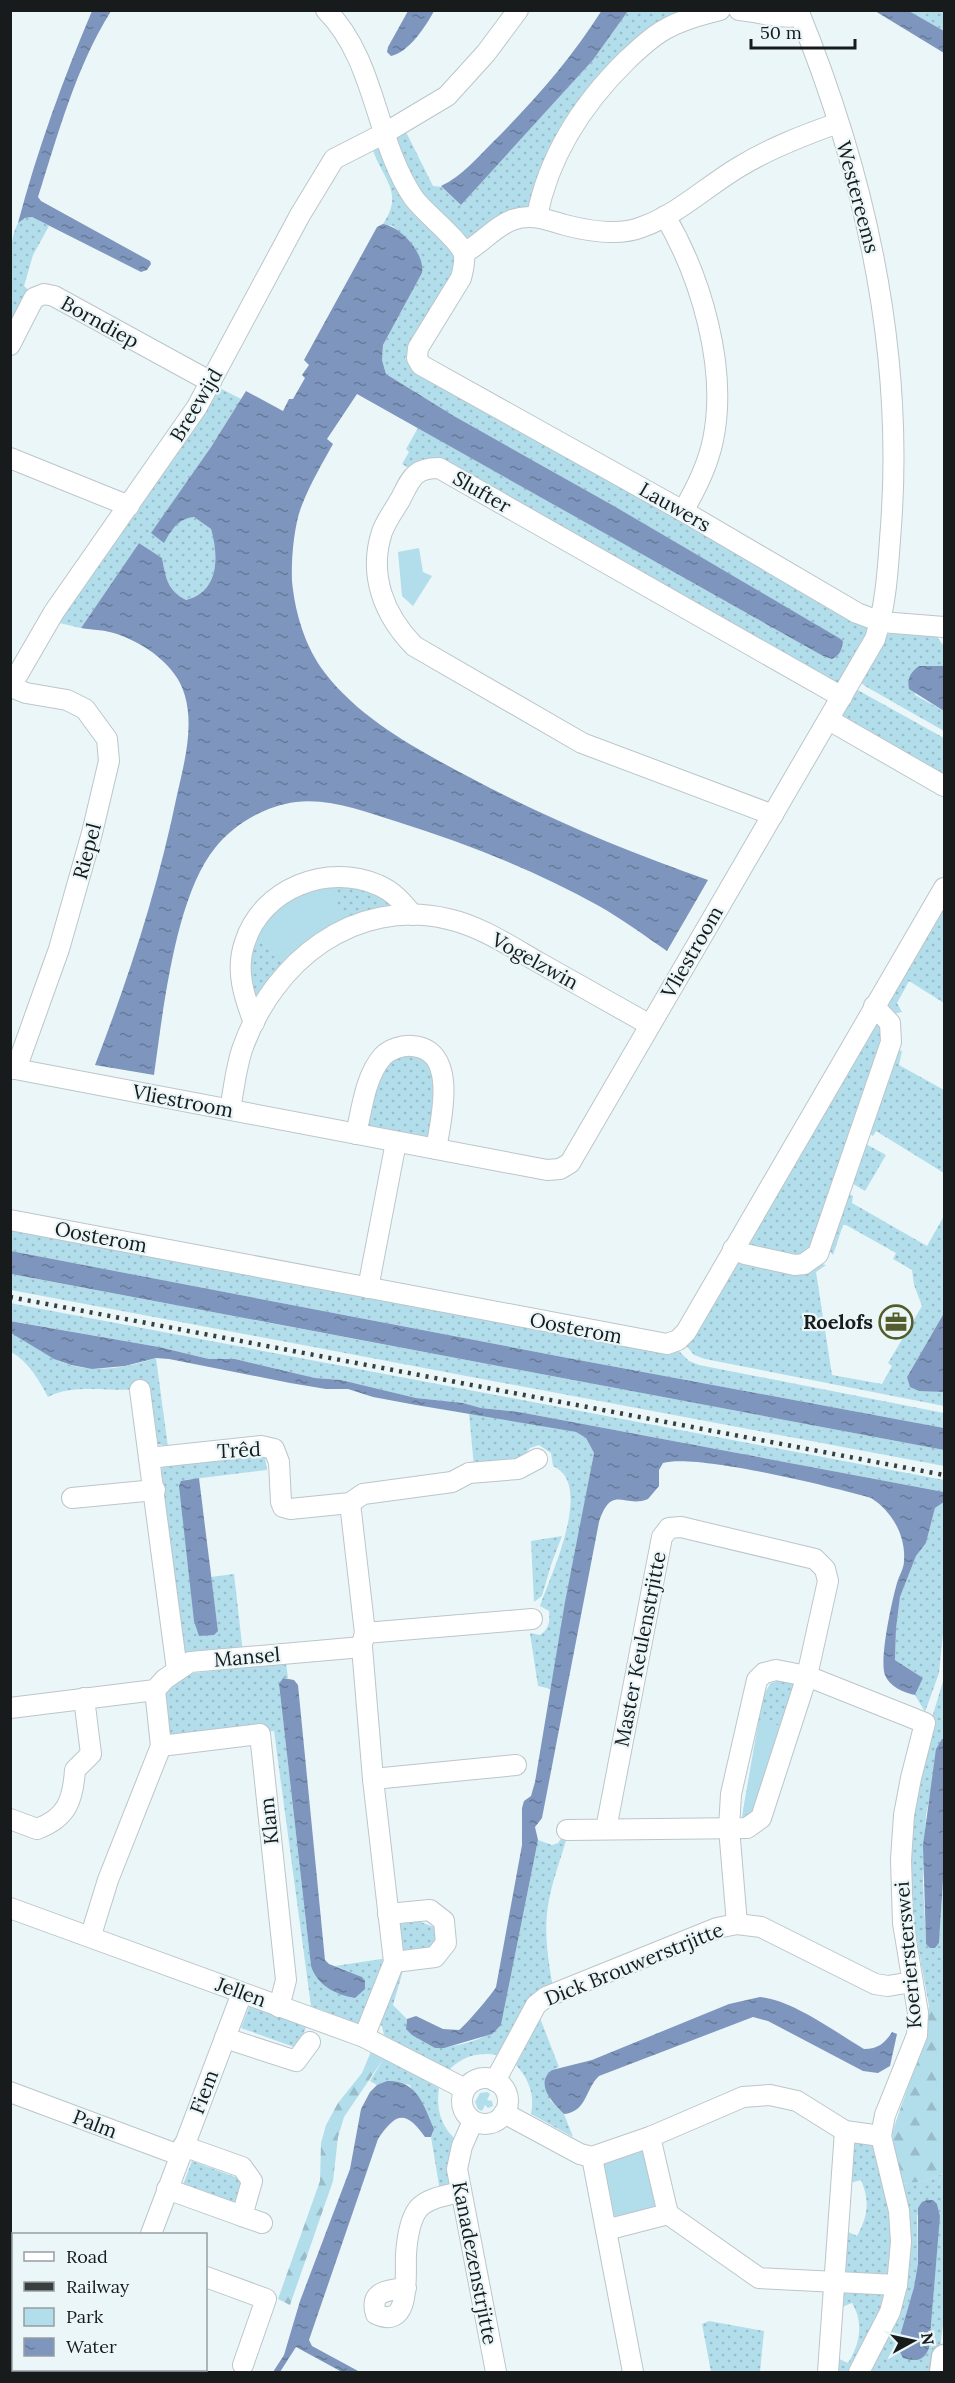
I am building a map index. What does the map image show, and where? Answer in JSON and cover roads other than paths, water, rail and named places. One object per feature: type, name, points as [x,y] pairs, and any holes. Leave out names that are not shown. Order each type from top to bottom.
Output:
[{"type":"main road","points":[[942,2373],[945,2357]]},
{"type":"street","points":[[326,10],[340,24],[356,53],[399,169],[413,197],[457,242],[464,253]]},
{"type":"street","name":"Breewijd","points":[[11,688],[54,612],[197,407],[300,215],[334,159],[385,133],[447,96],[486,53],[518,10]]},
{"type":"street","points":[[537,216],[540,197],[558,151],[581,113],[609,77],[663,30],[690,18],[720,10]]},
{"type":"street","points":[[739,10],[754,11],[781,18],[799,13],[838,123]]},
{"type":"street","name":"Westereems","points":[[464,253],[513,220],[537,216],[567,225],[613,232],[641,228],[665,216],[740,166],[798,137],[838,123],[861,200],[875,263],[888,342],[894,417],[894,486],[886,597],[881,621]]},
{"type":"street","points":[[665,216],[682,246],[700,293],[712,352],[718,398],[713,440],[697,486],[683,511]]},
{"type":"street","name":"Lauwers","points":[[464,253],[461,278],[418,348],[417,358],[421,365],[683,511],[857,613],[881,621],[945,627]]},
{"type":"street","name":"Borndiep","points":[[10,345],[34,298],[44,294],[54,296],[211,382]]},
{"type":"street","points":[[10,458],[129,506]]},
{"type":"street","name":"Slufter","points":[[773,815],[582,743],[414,646],[397,628],[385,606],[378,580],[376,554],[383,530],[412,476],[423,468],[439,468],[842,697]]},
{"type":"street","name":"Vliestroom","points":[[13,1069],[547,1170],[560,1169],[570,1163],[829,720],[875,639],[881,621]]},
{"type":"street","name":"Riepel","points":[[11,688],[67,700],[85,709],[107,739],[109,761],[92,833],[59,949],[13,1069]]},
{"type":"street","points":[[829,720],[945,786]]},
{"type":"street","points":[[254,1023],[242,991],[241,968],[244,942],[256,918],[287,891],[309,880],[331,876],[358,879],[379,885],[395,895],[413,915]]},
{"type":"street","name":"Oosterom","points":[[10,1220],[667,1344],[678,1340],[686,1332],[874,1006],[945,888]]},
{"type":"street","name":"Vogelzwin","points":[[230,1109],[242,1048],[272,991],[290,969],[330,935],[355,924],[378,919],[413,915],[448,919],[469,926],[503,942],[650,1025]]},
{"type":"street","points":[[733,1249],[745,1254],[795,1265],[812,1260],[818,1254],[891,1042],[890,1023],[874,1006]]},
{"type":"street","points":[[356,1134],[367,1089],[384,1055],[395,1048],[423,1047],[433,1056],[441,1072],[444,1090],[444,1107],[436,1149]]},
{"type":"street","points":[[368,1288],[396,1142]]},
{"type":"street","points":[[140,1390],[177,1670]]},
{"type":"street","name":"Trêd","points":[[149,1458],[261,1446],[274,1449],[279,1462],[283,1507],[290,1509],[350,1503],[363,1494],[452,1482],[469,1473],[518,1469],[537,1459]]},
{"type":"street","points":[[72,1498],[155,1490]]},
{"type":"street","points":[[350,1503],[373,1779],[394,1962],[364,2037]]},
{"type":"street","name":"Master Keulenstrjitte","points":[[606,1829],[662,1537],[669,1528],[681,1527],[815,1559],[825,1569],[828,1581],[807,1676]]},
{"type":"street","points":[[363,1640],[532,1619]]},
{"type":"street","name":"Mansel","points":[[155,1690],[177,1670],[190,1662],[363,1640]]},
{"type":"street","points":[[567,1830],[606,1829],[729,1828],[747,1828],[761,1818],[807,1676],[776,1670],[764,1673],[757,1680],[731,1794],[729,1828],[737,1924]]},
{"type":"street","name":"Koeriersterswei","points":[[807,1676],[925,1723],[911,1778],[901,1860],[903,1923],[918,2013],[917,2036],[885,2115],[882,2136],[899,2211],[901,2242],[897,2284],[890,2312],[859,2373]]},
{"type":"street","points":[[10,1708],[155,1690],[161,1746],[108,1880],[91,1935]]},
{"type":"street","points":[[10,1819],[37,1829],[52,1823],[64,1813],[73,1791],[75,1770],[91,1754],[84,1698]]},
{"type":"street","name":"Klam","points":[[161,1746],[260,1734],[286,1980],[279,2007]]},
{"type":"street","points":[[373,1779],[516,1765]]},
{"type":"street","name":"Jellen","points":[[10,1908],[91,1935],[242,1994],[364,2037],[465,2090]]},
{"type":"street","points":[[388,1914],[430,1910],[444,1921],[446,1943],[435,1957],[394,1962]]},
{"type":"street","name":"Dick Brouwerstrjitte","points":[[495,2081],[536,2005],[546,1997],[717,1928],[737,1924],[761,1927],[875,1984],[888,1986],[912,1982]]},
{"type":"street","name":"Fiem","points":[[151,2233],[242,1994]]},
{"type":"street","points":[[225,2038],[296,2061],[310,2042]]},
{"type":"street","points":[[478,2079],[495,2081],[502,2086],[507,2095],[508,2104],[504,2113],[499,2120],[490,2124],[473,2121],[462,2107],[465,2090],[478,2079]]},
{"type":"street","name":"Palm","points":[[10,2092],[181,2151]]},
{"type":"street","points":[[504,2113],[580,2154],[592,2157],[650,2137],[743,2097],[770,2096],[797,2101],[845,2131],[882,2136]]},
{"type":"street","name":"Kanadezenstrjitte","points":[[473,2121],[459,2157],[457,2169],[496,2373]]},
{"type":"street","points":[[828,2373],[845,2131]]},
{"type":"street","points":[[650,2137],[668,2214],[759,2278],[897,2284]]},
{"type":"street","points":[[181,2151],[243,2167],[252,2181],[242,2216]]},
{"type":"street","points":[[592,2157],[633,2373]]},
{"type":"street","points":[[167,2189],[262,2223]]},
{"type":"street","points":[[406,2288],[406,2253],[411,2222],[419,2208],[438,2197],[461,2192]]},
{"type":"street","points":[[606,2230],[668,2214]]},
{"type":"street","points":[[207,2277],[266,2299],[243,2365]]},
{"type":"water","points":[[602,10],[628,11],[593,60],[461,205],[441,186],[469,166],[523,111],[565,62]]},
{"type":"water","points":[[92,11],[111,11],[78,78],[38,197],[41,201],[150,261],[151,264],[147,270],[141,272],[32,217],[25,218],[18,223],[51,116]]},
{"type":"water","points":[[408,11],[434,11],[422,31],[410,44],[398,54],[391,56],[387,52],[388,47]]},
{"type":"water","points":[[875,11],[909,11],[944,31],[944,53]]},
{"type":"water","points":[[383,224],[397,230],[410,242],[416,249],[422,265],[422,273],[383,345],[382,360],[386,374],[454,416],[614,506],[839,638],[843,641],[841,650],[832,659],[823,656],[357,394],[327,439],[333,444],[302,505],[294,542],[292,581],[298,617],[312,652],[325,673],[340,690],[374,720],[452,768],[558,821],[647,858],[708,880],[667,951],[616,916],[575,893],[525,869],[450,839],[335,804],[309,801],[284,804],[262,812],[231,831],[215,848],[201,869],[180,925],[167,988],[154,1075],[95,1065],[152,898],[185,758],[189,721],[188,708],[181,685],[167,665],[158,657],[128,638],[104,631],[81,628],[139,543],[162,558],[168,583],[186,600],[197,596],[211,581],[215,551],[211,529],[194,517],[176,526],[164,543],[151,533],[211,447],[246,391],[283,411],[289,399],[293,399],[305,378],[302,375],[309,365],[304,360],[377,227]]},
{"type":"water","points":[[919,666],[944,666],[944,711],[909,689],[910,676]]},
{"type":"water","points":[[11,1251],[944,1428],[944,1450],[11,1274]]},
{"type":"water","points":[[944,1313],[944,1392],[919,1391],[910,1387],[907,1377]]},
{"type":"water","points":[[10,1321],[159,1347],[209,1359],[235,1359],[416,1398],[519,1412],[944,1492],[944,1502],[935,1508],[926,1543],[916,1556],[900,1597],[896,1629],[895,1660],[923,1678],[915,1695],[897,1688],[885,1675],[887,1630],[903,1566],[904,1552],[903,1542],[896,1525],[879,1503],[871,1498],[765,1473],[680,1461],[663,1463],[659,1470],[659,1486],[648,1499],[614,1500],[609,1503],[599,1522],[542,1818],[535,1827],[538,1840],[501,2025],[492,2034],[444,2048],[435,2048],[406,2029],[407,2019],[416,2016],[443,2029],[459,2030],[496,1987],[522,1845],[522,1808],[524,1801],[531,1796],[535,1782],[565,1602],[594,1453],[586,1438],[576,1432],[373,1397],[348,1389],[326,1389],[290,1383],[169,1359],[156,1358],[125,1366],[92,1369],[71,1365],[54,1359],[11,1333]]},
{"type":"water","points":[[199,1478],[218,1631],[214,1635],[199,1636],[194,1621],[179,1486],[181,1481]]},
{"type":"water","points":[[283,1678],[294,1680],[298,1685],[325,1960],[329,1964],[362,1977],[365,1981],[365,1989],[355,1998],[328,1988],[318,1979],[311,1966],[279,1684]]},
{"type":"water","points":[[944,1739],[944,1864],[939,1943],[935,1948],[930,1948],[926,1944],[923,1845],[936,1749]]},
{"type":"water","points":[[760,1997],[772,1999],[799,2010],[864,2049],[881,2045],[892,2032],[897,2034],[890,2066],[878,2073],[863,2071],[768,2021],[753,2017],[599,2076],[581,2105],[572,2112],[564,2114],[547,2093],[545,2081],[552,2070],[592,2060],[729,2004]]},
{"type":"water","points":[[387,2081],[406,2084],[412,2089],[423,2103],[434,2129],[431,2137],[425,2137],[412,2122],[401,2118],[390,2124],[378,2139],[309,2340],[312,2346],[360,2372],[342,2372],[296,2347],[280,2372],[273,2372],[284,2355],[300,2301],[350,2169],[361,2109],[370,2092],[377,2085]]},
{"type":"water","points":[[933,2200],[937,2204],[940,2216],[929,2348],[922,2358],[912,2360],[903,2358],[897,2346],[914,2287],[918,2263],[918,2208],[922,2202]]},
{"type":"water","points":[[10,2350],[12,2351],[12,2371],[55,2372],[11,2372]]},
{"type":"railway","points":[[10,1297],[944,1475]]},
{"type":"place","name":"Roelofs","points":[[896,1322]]}]
